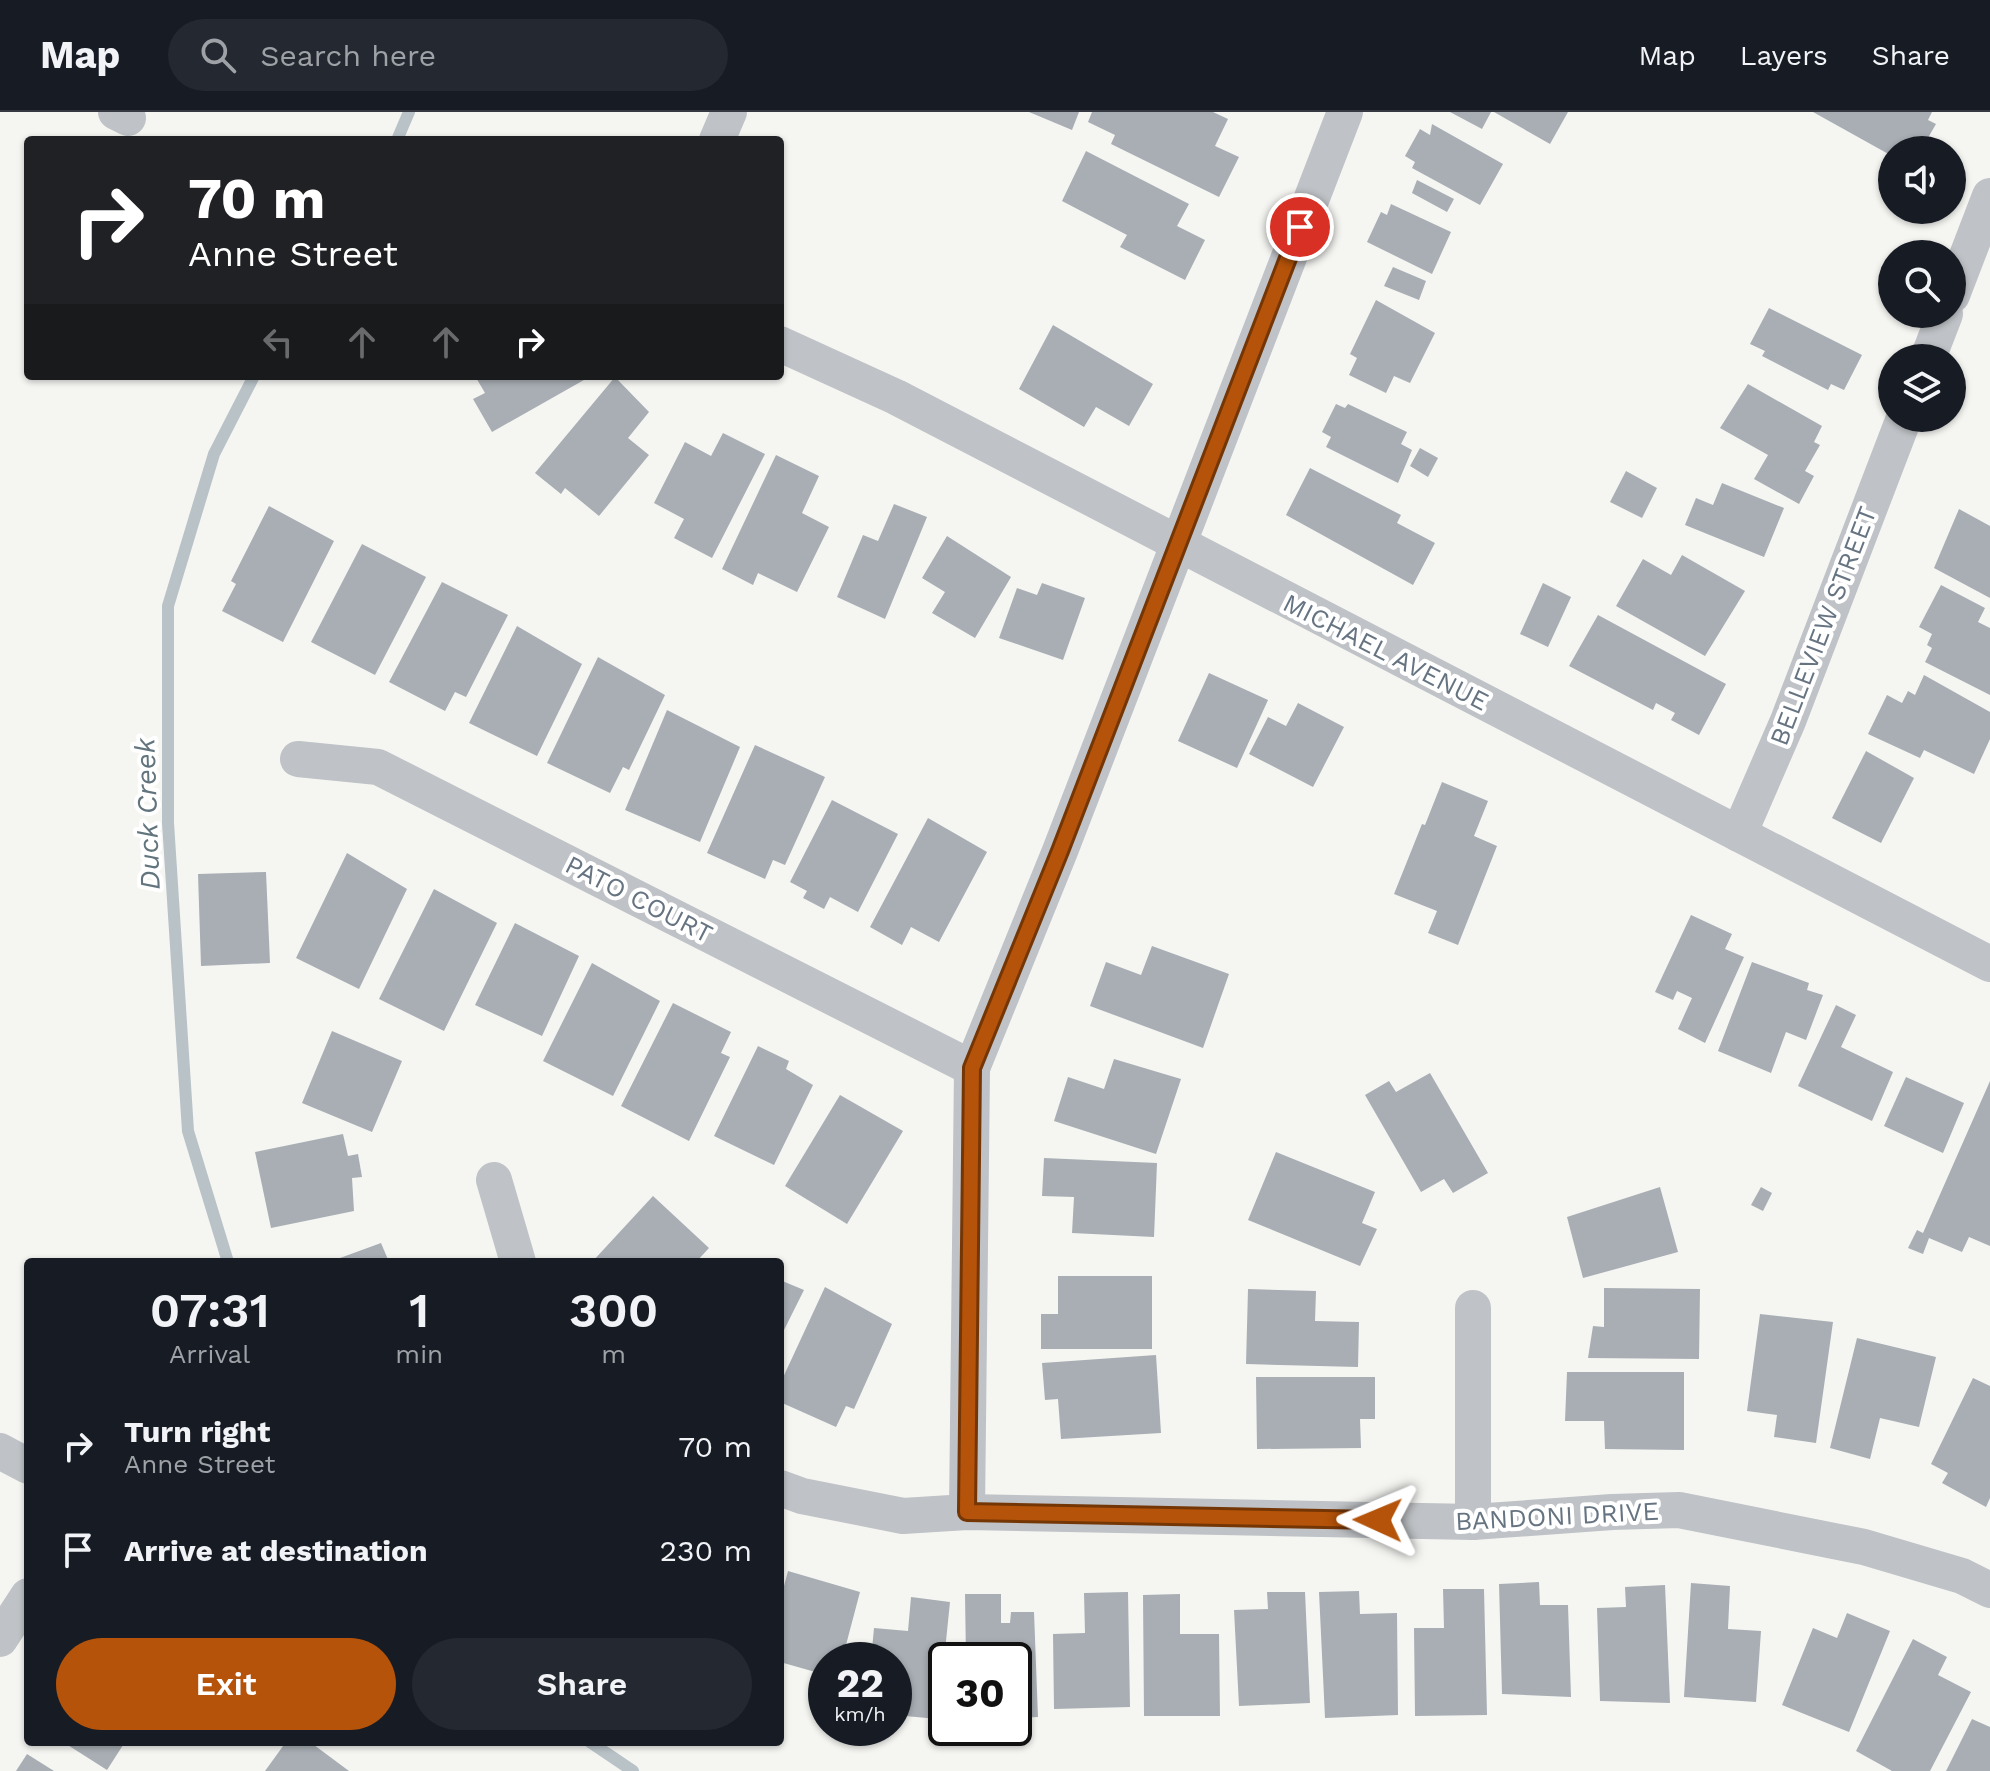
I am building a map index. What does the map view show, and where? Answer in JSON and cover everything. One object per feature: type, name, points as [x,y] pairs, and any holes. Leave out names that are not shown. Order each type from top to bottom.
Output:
[{"type":"street","points":[[719,136],[729,112]]},
{"type":"street","points":[[967,1512],[972,1068],[1060,851],[1345,112]]},
{"type":"street","points":[[1966,259],[1990,196]]},
{"type":"street","name":"MICHAEL AVENUE","points":[[784,346],[896,397],[1990,964]]},
{"type":"street","name":"BELLEVIEW STREET","points":[[1739,834],[1788,721],[1899,432]]},
{"type":"street","name":"PATO COURT","points":[[298,759],[378,767],[972,1068]]},
{"type":"street","points":[[494,1180],[517,1258]]},
{"type":"street","points":[[1473,1308],[1473,1522]]},
{"type":"street","points":[[0,1451],[24,1464]]},
{"type":"street","name":"BANDONI DRIVE","points":[[784,1489],[802,1496],[903,1516],[967,1512],[1473,1522],[1679,1510],[1864,1547],[1962,1576],[1990,1590]]},
{"type":"street","points":[[0,1639],[24,1602]]},
{"type":"building","points":[[1029,112],[1079,112],[1072,130]]},
{"type":"building","points":[[1092,112],[1213,112],[1228,119],[1215,146],[1239,157],[1219,197],[1111,144],[1115,135],[1088,122]]},
{"type":"building","points":[[1450,112],[1491,112],[1482,129]]},
{"type":"building","points":[[1494,112],[1568,112],[1550,144]]},
{"type":"building","points":[[1813,112],[1932,112],[1928,120],[1936,124],[1929,136],[1878,136],[1878,148]]},
{"type":"building","points":[[1432,124],[1503,164],[1480,205],[1412,168],[1415,162],[1405,156],[1420,129],[1430,135]]},
{"type":"building","points":[[1086,151],[1189,204],[1177,226],[1205,240],[1185,280],[1120,247],[1127,235],[1062,201]]},
{"type":"building","points":[[1417,180],[1454,199],[1447,212],[1412,193]]},
{"type":"building","points":[[1391,204],[1451,232],[1432,274],[1367,242],[1381,212],[1387,215]]},
{"type":"building","points":[[1393,267],[1426,281],[1419,300],[1384,286]]},
{"type":"building","points":[[1376,300],[1435,333],[1410,383],[1394,376],[1386,393],[1349,375],[1357,358],[1350,354]]},
{"type":"building","points":[[1769,308],[1862,355],[1844,390],[1831,384],[1828,390],[1762,356],[1765,351],[1750,344]]},
{"type":"building","points":[[1053,325],[1153,384],[1129,426],[1096,407],[1084,427],[1019,389]]},
{"type":"building","points":[[477,380],[584,380],[492,432],[473,399],[485,393]]},
{"type":"building","points":[[612,380],[618,380],[649,412],[628,438],[649,455],[599,516],[565,488],[561,494],[535,473]]},
{"type":"building","points":[[1748,384],[1822,426],[1814,442],[1820,445],[1805,471],[1814,476],[1799,504],[1754,479],[1768,455],[1720,428]]},
{"type":"building","points":[[1336,404],[1345,408],[1348,404],[1407,432],[1401,444],[1412,450],[1398,483],[1326,447],[1331,437],[1322,432]]},
{"type":"building","points":[[723,433],[765,454],[712,558],[674,538],[684,519],[654,503],[685,442],[711,456]]},
{"type":"building","points":[[1420,448],[1438,458],[1428,477],[1410,466]]},
{"type":"building","points":[[776,455],[819,476],[802,513],[829,527],[797,592],[758,573],[753,585],[722,569]]},
{"type":"building","points":[[1310,468],[1401,515],[1397,523],[1435,543],[1413,585],[1286,515]]},
{"type":"building","points":[[1626,471],[1657,488],[1642,518],[1610,502]]},
{"type":"building","points":[[1722,483],[1784,508],[1764,557],[1685,525],[1696,498],[1713,505]]},
{"type":"building","points":[[894,504],[927,517],[885,619],[837,597],[863,535],[878,541]]},
{"type":"building","points":[[269,506],[334,541],[283,642],[222,611],[236,584],[231,581]]},
{"type":"building","points":[[1959,509],[1990,526],[1990,598],[1934,568]]},
{"type":"building","points":[[947,536],[1011,577],[975,638],[932,613],[945,592],[922,578]]},
{"type":"building","points":[[362,544],[426,577],[375,675],[311,642]]},
{"type":"building","points":[[1682,555],[1745,591],[1705,656],[1616,606],[1643,559],[1671,575]]},
{"type":"building","points":[[442,582],[508,615],[466,697],[455,692],[445,711],[389,682]]},
{"type":"building","points":[[1042,583],[1085,598],[1063,660],[999,638],[1017,588],[1037,595]]},
{"type":"building","points":[[1543,583],[1571,597],[1548,647],[1520,634]]},
{"type":"building","points":[[1941,585],[1985,608],[1978,622],[1990,628],[1990,695],[1925,662],[1932,648],[1927,645],[1932,634],[1919,627]]},
{"type":"building","points":[[1598,615],[1726,684],[1699,735],[1671,720],[1675,713],[1656,703],[1653,710],[1569,666]]},
{"type":"building","points":[[517,626],[582,664],[537,756],[469,723]]},
{"type":"building","points":[[598,657],[665,695],[629,770],[623,767],[610,793],[547,763]]},
{"type":"building","points":[[1209,673],[1268,700],[1237,768],[1178,741]]},
{"type":"building","points":[[1924,675],[1990,712],[1990,739],[1974,774],[1924,750],[1920,758],[1868,734],[1887,695],[1902,703],[1908,691],[1915,695]]},
{"type":"building","points":[[1298,703],[1344,727],[1313,787],[1249,754],[1268,717],[1286,726]]},
{"type":"building","points":[[667,710],[740,747],[700,842],[625,810]]},
{"type":"building","points":[[755,745],[825,777],[785,865],[773,860],[765,879],[707,853]]},
{"type":"building","points":[[1866,751],[1914,778],[1881,843],[1832,818]]},
{"type":"building","points":[[1442,782],[1488,801],[1474,836],[1497,846],[1458,945],[1428,933],[1437,911],[1394,894]]},
{"type":"building","points":[[832,800],[898,834],[858,912],[830,897],[824,909],[803,898],[807,891],[790,882]]},
{"type":"building","points":[[928,818],[987,852],[939,942],[911,927],[902,945],[870,927]]},
{"type":"building","points":[[347,853],[407,889],[359,989],[296,958]]},
{"type":"building","points":[[266,872],[270,963],[201,966],[198,874]]},
{"type":"building","points":[[434,889],[497,923],[444,1031],[379,999]]},
{"type":"building","points":[[1691,915],[1732,934],[1725,949],[1744,957],[1705,1043],[1678,1029],[1692,998],[1677,991],[1673,1000],[1655,992]]},
{"type":"building","points":[[515,923],[579,956],[542,1036],[475,1005]]},
{"type":"building","points":[[1152,946],[1229,974],[1203,1048],[1090,1006],[1106,962],[1141,975]]},
{"type":"building","points":[[1752,962],[1809,983],[1807,990],[1823,995],[1806,1040],[1786,1032],[1771,1073],[1718,1051]]},
{"type":"building","points":[[592,963],[660,1001],[613,1096],[543,1061]]},
{"type":"building","points":[[673,1003],[731,1032],[721,1053],[730,1057],[689,1141],[621,1106]]},
{"type":"building","points":[[1836,1005],[1856,1015],[1841,1047],[1893,1072],[1872,1121],[1798,1086]]},
{"type":"building","points":[[332,1031],[402,1061],[372,1132],[302,1103]]},
{"type":"building","points":[[758,1046],[789,1061],[786,1069],[813,1085],[774,1165],[714,1136]]},
{"type":"building","points":[[1114,1059],[1181,1079],[1156,1154],[1054,1121],[1068,1077],[1104,1089]]},
{"type":"building","points":[[1430,1073],[1488,1173],[1453,1193],[1444,1179],[1421,1192],[1365,1095],[1389,1081],[1396,1092]]},
{"type":"building","points":[[1906,1077],[1964,1103],[1943,1153],[1884,1126]]},
{"type":"building","points":[[1990,1081],[1990,1246],[1969,1237],[1962,1252],[1929,1238],[1923,1254],[1908,1248],[1917,1230],[1923,1233]]},
{"type":"building","points":[[840,1095],[903,1131],[847,1224],[785,1186]]},
{"type":"building","points":[[343,1134],[348,1156],[358,1154],[362,1177],[352,1178],[354,1211],[271,1228],[255,1152]]},
{"type":"building","points":[[1276,1152],[1375,1192],[1362,1223],[1377,1229],[1360,1266],[1248,1220]]},
{"type":"building","points":[[1044,1158],[1157,1163],[1154,1237],[1072,1233],[1074,1197],[1042,1196]]},
{"type":"building","points":[[1660,1187],[1678,1252],[1583,1278],[1567,1217]]},
{"type":"building","points":[[1761,1187],[1772,1193],[1763,1211],[1751,1205]]},
{"type":"building","points":[[653,1196],[709,1248],[700,1258],[596,1258]]},
{"type":"building","points":[[381,1243],[387,1258],[340,1258]]},
{"type":"building","points":[[1058,1276],[1152,1276],[1152,1349],[1041,1349],[1041,1314],[1058,1314]]},
{"type":"building","points":[[784,1282],[804,1290],[784,1330]]},
{"type":"building","points":[[825,1287],[892,1324],[854,1409],[846,1406],[836,1427],[784,1404],[784,1375]]},
{"type":"building","points":[[1604,1288],[1700,1289],[1699,1359],[1588,1358],[1593,1326],[1604,1327]]},
{"type":"building","points":[[1248,1289],[1316,1291],[1315,1321],[1359,1322],[1358,1367],[1246,1364]]},
{"type":"building","points":[[1760,1314],[1833,1322],[1816,1443],[1774,1437],[1777,1415],[1747,1411]]},
{"type":"building","points":[[1857,1338],[1936,1357],[1919,1427],[1880,1418],[1870,1459],[1830,1448]]},
{"type":"building","points":[[1156,1355],[1161,1433],[1061,1439],[1058,1399],[1045,1400],[1042,1363]]},
{"type":"building","points":[[1567,1372],[1684,1372],[1684,1450],[1605,1449],[1604,1421],[1565,1421]]},
{"type":"building","points":[[1256,1377],[1375,1377],[1375,1419],[1360,1419],[1361,1448],[1257,1449]]},
{"type":"building","points":[[1973,1378],[1990,1386],[1990,1498],[1986,1507],[1942,1483],[1948,1473],[1931,1464]]},
{"type":"building","points":[[788,1571],[860,1592],[847,1642],[808,1642],[808,1670],[784,1663],[784,1586]]},
{"type":"building","points":[[1539,1582],[1540,1605],[1568,1605],[1571,1697],[1502,1694],[1499,1584]]},
{"type":"building","points":[[1691,1583],[1730,1586],[1728,1629],[1761,1631],[1756,1702],[1684,1697]]},
{"type":"building","points":[[1665,1585],[1670,1703],[1600,1701],[1597,1608],[1626,1607],[1625,1587]]},
{"type":"building","points":[[1443,1589],[1484,1589],[1487,1715],[1415,1716],[1414,1628],[1444,1628]]},
{"type":"building","points":[[1359,1591],[1360,1614],[1397,1613],[1398,1715],[1325,1718],[1319,1592]]},
{"type":"building","points":[[1128,1592],[1130,1707],[1054,1709],[1053,1634],[1085,1633],[1084,1593]]},
{"type":"building","points":[[1267,1592],[1305,1592],[1310,1703],[1239,1706],[1234,1610],[1268,1609]]},
{"type":"building","points":[[965,1594],[1001,1594],[1001,1623],[1010,1623],[1011,1612],[1034,1612],[1038,1717],[1032,1717],[1032,1642],[966,1642]]},
{"type":"building","points":[[1180,1594],[1180,1634],[1219,1634],[1220,1716],[1144,1716],[1143,1595]]},
{"type":"building","points":[[911,1597],[950,1602],[946,1642],[928,1642],[928,1718],[912,1717],[912,1642],[873,1642],[874,1628],[908,1631]]},
{"type":"building","points":[[1847,1613],[1890,1631],[1849,1732],[1782,1705],[1813,1628],[1837,1638]]},
{"type":"building","points":[[1913,1639],[1947,1657],[1938,1675],[1971,1692],[1930,1771],[1892,1771],[1856,1751]]},
{"type":"building","points":[[1972,1719],[1990,1727],[1990,1771],[1946,1771]]},
{"type":"building","points":[[69,1746],[122,1746],[107,1770]]},
{"type":"building","points":[[283,1746],[315,1746],[349,1771],[265,1771]]},
{"type":"building","points":[[27,1754],[54,1771],[16,1771]]},
{"type":"waterway","name":"Duck Creek","points":[[399,136],[409,112]]},
{"type":"waterway","name":"Duck Creek","points":[[227,1258],[188,1131],[168,823],[168,606],[214,454],[252,380]]},
{"type":"waterway","name":"Duck Creek","points":[[596,1746],[633,1771]]},
{"type":"route","points":[[1300,227],[1060,851],[972,1068],[967,1512],[1378,1520]]}]
